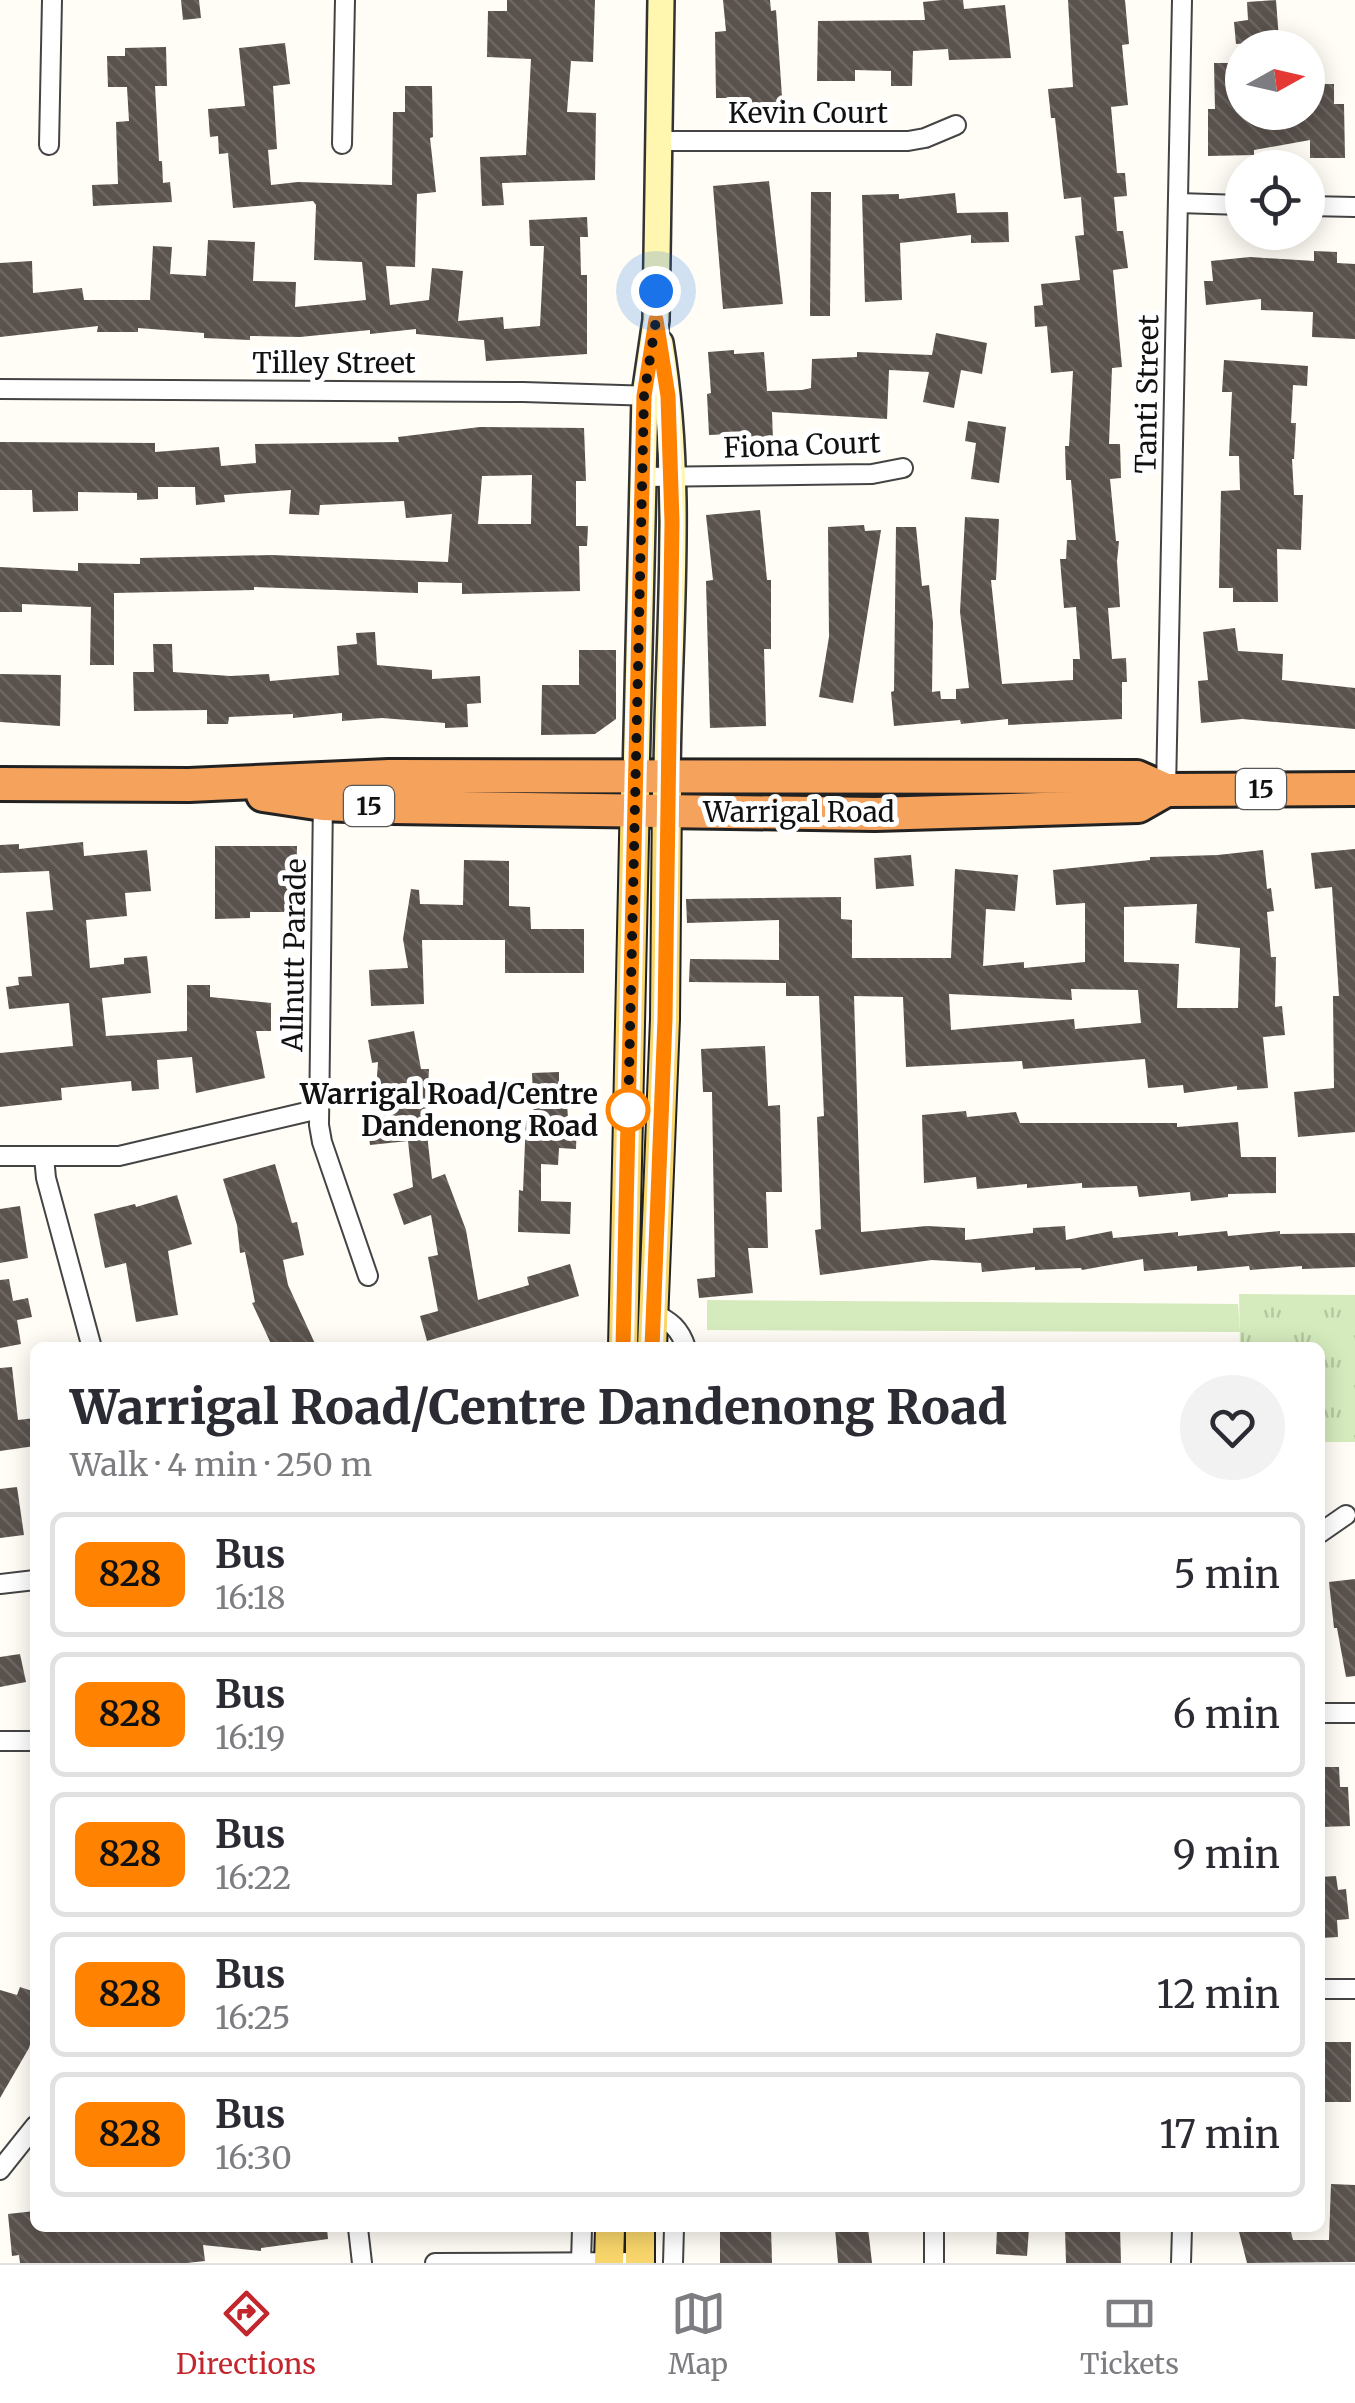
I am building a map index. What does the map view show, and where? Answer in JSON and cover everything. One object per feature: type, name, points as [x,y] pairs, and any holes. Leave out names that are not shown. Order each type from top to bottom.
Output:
[{"type":"highway","name":"Warrigal Road","points":[[323,791],[652,777],[1137,777],[1166,790],[1355,789]]},
{"type":"highway","name":"Warrigal Road","points":[[0,784],[189,785],[651,812],[875,814],[1138,806],[1166,790]]},
{"type":"main road","points":[[652,777],[643,477],[656,396],[660,0]]},
{"type":"main road","points":[[623,1342],[652,777],[672,476],[656,396]]},
{"type":"main road","points":[[651,812],[665,1037],[652,1342]]},
{"type":"main road","points":[[609,2263],[610,2232]]},
{"type":"main road","points":[[640,2232],[640,2263]]},
{"type":"street","points":[[49,145],[52,0]]},
{"type":"street","points":[[342,144],[345,0]]},
{"type":"street","name":"Tanti Street","points":[[1166,790],[1182,0]]},
{"type":"street","name":"Kevin Court","points":[[658,140],[908,141],[956,125]]},
{"type":"street","points":[[1178,203],[1225,204]]},
{"type":"street","points":[[1325,206],[1355,206]]},
{"type":"street","name":"Tilley Street","points":[[0,390],[656,396]]},
{"type":"street","name":"Fiona Court","points":[[643,477],[872,474],[903,468]]},
{"type":"street","name":"Allnutt Parade","points":[[323,791],[319,1109],[322,1142],[368,1276]]},
{"type":"street","points":[[0,1156],[119,1156],[319,1109]]},
{"type":"street","points":[[44,1156],[46,1178],[90,1342]]},
{"type":"street","points":[[652,1312],[670,1321],[684,1342]]},
{"type":"street","points":[[1325,1529],[1346,1514]]},
{"type":"street","points":[[0,1584],[30,1581]]},
{"type":"street","points":[[1325,1713],[1355,1713]]},
{"type":"street","points":[[0,1741],[30,1741]]},
{"type":"street","points":[[1325,1989],[1355,1988]]},
{"type":"street","points":[[0,2170],[30,2132]]},
{"type":"street","points":[[358,2232],[362,2263]]},
{"type":"street","points":[[581,2263],[582,2232]]},
{"type":"street","points":[[673,2263],[674,2232]]},
{"type":"street","points":[[934,2232],[934,2263]]},
{"type":"street","points":[[1182,2232],[1182,2263]]},
{"type":"street","points":[[435,2263],[640,2263]]},
{"type":"green space","points":[[1239,1294],[1355,1295],[1355,1442],[1325,1442],[1325,1342],[1240,1342]]},
{"type":"green space","points":[[707,1300],[1238,1304],[1240,1332],[707,1330]]},
{"type":"building","points":[[181,0],[199,0],[201,18],[183,20]]},
{"type":"building","points":[[507,0],[595,0],[593,62],[571,61],[567,112],[596,113],[595,180],[502,183],[504,205],[482,206],[480,157],[526,155],[531,59],[487,57],[488,11],[507,11]]},
{"type":"building","points":[[723,0],[770,0],[771,11],[776,10],[783,111],[744,109],[744,98],[716,98],[715,32],[726,31]]},
{"type":"building","points":[[963,0],[964,9],[1005,5],[1011,58],[949,60],[948,49],[913,51],[912,86],[891,86],[891,71],[855,70],[855,81],[817,81],[818,21],[925,20],[923,2]]},
{"type":"building","points":[[1068,0],[1125,0],[1129,44],[1122,45],[1128,105],[1111,107],[1117,173],[1125,173],[1127,196],[1114,197],[1117,231],[1123,231],[1128,268],[1113,270],[1122,367],[1112,368],[1109,444],[1120,444],[1121,478],[1110,479],[1119,541],[1120,607],[1108,608],[1112,659],[1126,658],[1122,719],[1008,725],[1008,719],[961,724],[960,720],[894,726],[891,692],[896,527],[916,527],[922,586],[929,585],[933,623],[932,692],[940,691],[941,699],[956,699],[956,689],[969,688],[960,612],[965,517],[999,519],[996,580],[991,580],[1002,684],[1073,680],[1073,659],[1080,659],[1076,607],[1064,608],[1060,559],[1066,559],[1067,540],[1076,540],[1065,446],[1069,446],[1073,371],[1051,373],[1047,326],[1035,327],[1034,306],[1043,305],[1041,284],[1080,280],[1075,236],[1084,235],[1081,197],[1064,199],[1048,89],[1073,87]]},
{"type":"building","points":[[1276,0],[1278,30],[1235,30],[1234,22],[1248,20],[1247,2]]},
{"type":"building","points":[[285,43],[290,84],[273,86],[277,149],[268,150],[271,185],[392,185],[393,112],[405,112],[405,86],[432,86],[430,138],[436,192],[417,194],[415,267],[386,266],[390,305],[429,300],[432,268],[463,271],[458,321],[503,317],[504,329],[540,326],[544,246],[530,246],[529,220],[587,217],[588,237],[580,237],[581,275],[587,275],[587,354],[486,361],[484,340],[416,334],[416,329],[300,337],[250,336],[250,340],[138,328],[138,332],[97,332],[98,326],[0,337],[0,263],[32,261],[33,293],[82,288],[84,300],[150,300],[153,246],[172,247],[170,274],[206,276],[208,240],[255,242],[253,281],[296,282],[295,307],[366,300],[362,262],[314,260],[313,201],[233,208],[228,153],[219,154],[218,136],[210,137],[208,109],[245,106],[239,48]]},
{"type":"building","points":[[166,47],[167,86],[155,86],[159,161],[163,183],[170,182],[172,202],[93,206],[92,185],[118,184],[116,122],[129,121],[127,87],[108,87],[107,56],[125,56],[125,48]]},
{"type":"building","points":[[1214,63],[1225,63],[1225,130],[1325,130],[1325,84],[1334,84],[1334,104],[1344,104],[1345,158],[1325,158],[1325,150],[1310,150],[1310,140],[1254,150],[1225,150],[1225,156],[1208,156],[1208,109],[1215,109]]},
{"type":"building","points":[[769,181],[783,304],[723,309],[713,186]]},
{"type":"building","points":[[811,192],[831,192],[830,316],[810,316]]},
{"type":"building","points":[[955,193],[957,213],[1008,212],[1009,242],[971,243],[971,235],[900,243],[902,300],[865,302],[862,195],[899,194],[899,199]]},
{"type":"building","points":[[1314,251],[1337,252],[1337,263],[1355,264],[1355,339],[1312,337],[1313,312],[1261,310],[1261,299],[1206,305],[1204,281],[1213,281],[1211,261],[1250,257],[1314,261]]},
{"type":"building","points":[[936,333],[987,343],[982,374],[961,370],[954,408],[923,402],[929,372],[889,370],[887,419],[772,412],[773,441],[752,442],[751,433],[709,435],[708,352],[764,352],[767,391],[802,390],[811,388],[812,359],[857,357],[857,352],[932,355]]},
{"type":"building","points":[[1224,360],[1308,366],[1307,386],[1293,385],[1291,423],[1296,423],[1294,495],[1303,495],[1301,550],[1277,549],[1278,602],[1233,602],[1233,588],[1219,588],[1221,491],[1240,490],[1239,456],[1229,456],[1232,392],[1222,392]]},
{"type":"building","points":[[968,421],[1006,427],[999,483],[971,479],[976,443],[965,441]]},
{"type":"building","points":[[480,427],[584,428],[586,481],[576,481],[576,526],[588,526],[587,546],[579,546],[580,591],[462,594],[462,583],[418,582],[418,593],[254,587],[114,593],[114,665],[90,665],[91,607],[22,604],[22,612],[0,612],[0,567],[78,571],[78,563],[140,564],[140,558],[271,555],[448,562],[452,514],[406,518],[404,501],[320,505],[319,515],[289,514],[291,490],[224,495],[225,502],[196,505],[195,487],[158,487],[158,499],[137,500],[137,493],[78,492],[78,511],[33,512],[32,490],[0,490],[0,442],[155,443],[155,452],[219,447],[221,466],[256,463],[255,444],[399,442],[398,437]],"holes":[[[532,475],[531,524],[478,524],[482,476]]]},
{"type":"building","points":[[760,510],[767,580],[771,580],[771,649],[764,649],[766,726],[710,728],[706,581],[713,580],[706,515]]},
{"type":"building","points":[[864,525],[865,531],[881,530],[853,703],[819,697],[829,637],[828,527]]},
{"type":"building","points":[[1235,628],[1238,651],[1283,654],[1282,680],[1355,688],[1355,729],[1242,719],[1201,723],[1198,681],[1208,680],[1203,632]]},
{"type":"building","points":[[375,632],[377,665],[432,670],[432,679],[480,676],[481,703],[467,704],[468,727],[445,728],[445,723],[382,718],[342,721],[342,713],[293,718],[293,714],[229,717],[228,724],[207,724],[207,710],[134,711],[133,672],[154,672],[153,644],[172,644],[173,672],[269,674],[270,681],[339,675],[337,646],[357,644],[356,633]]},
{"type":"building","points":[[579,650],[616,650],[616,719],[595,734],[541,735],[542,685],[579,685]]},
{"type":"building","points":[[0,674],[61,675],[60,726],[0,722]]},
{"type":"building","points":[[83,842],[84,856],[147,850],[151,891],[125,893],[127,916],[86,920],[90,968],[124,964],[124,958],[147,956],[151,993],[102,998],[106,1036],[187,1031],[187,985],[210,985],[210,997],[271,1003],[271,1031],[256,1031],[265,1078],[196,1093],[192,1057],[157,1060],[159,1089],[132,1091],[131,1081],[61,1088],[62,1100],[0,1107],[0,1053],[73,1046],[69,1003],[9,1009],[6,987],[19,985],[18,977],[32,976],[26,912],[53,910],[49,871],[0,873],[0,845],[19,844],[19,849]]},
{"type":"building","points":[[215,846],[297,846],[296,912],[250,912],[250,918],[215,919]]},
{"type":"building","points":[[1355,849],[1355,1132],[1298,1137],[1294,1092],[1334,1088],[1333,996],[1339,996],[1332,887],[1315,889],[1311,853]]},
{"type":"building","points":[[1263,850],[1274,911],[1267,912],[1271,957],[1276,957],[1275,1007],[1282,1006],[1285,1035],[1263,1037],[1268,1088],[1237,1090],[1237,1086],[1184,1093],[1183,1085],[1148,1088],[1145,1059],[1023,1069],[1022,1061],[906,1067],[903,997],[854,996],[861,1232],[927,1226],[965,1228],[965,1240],[1065,1226],[1066,1240],[1112,1231],[1113,1238],[1178,1232],[1178,1236],[1227,1231],[1228,1236],[1280,1231],[1355,1233],[1355,1267],[1250,1270],[1249,1266],[1197,1271],[1197,1266],[1144,1271],[1143,1259],[1082,1270],[1035,1267],[982,1272],[981,1263],[932,1260],[820,1275],[815,1230],[821,1229],[817,1117],[824,1116],[819,996],[786,996],[786,983],[689,982],[690,959],[779,960],[779,920],[687,923],[686,899],[841,897],[841,919],[852,920],[852,958],[951,958],[955,869],[1018,875],[1015,911],[986,909],[983,966],[1024,962],[1024,968],[1085,962],[1085,903],[1056,905],[1053,870],[1150,857]],"holes":[[[1197,904],[1195,943],[1240,948],[1238,1008],[1177,1008],[1179,964],[1124,962],[1124,907]],[[1071,989],[1138,990],[1141,1023],[1075,1029],[1074,1019],[951,1030],[949,994],[1072,1000]]]},
{"type":"building","points":[[911,855],[914,886],[876,889],[874,858]]},
{"type":"building","points":[[464,860],[509,861],[509,906],[530,907],[531,929],[584,929],[584,973],[505,973],[505,940],[422,940],[424,1004],[371,1006],[369,970],[408,968],[403,939],[411,889],[419,890],[420,904],[463,905]]},
{"type":"building","points":[[414,1031],[421,1069],[429,1069],[426,1125],[432,1179],[445,1174],[466,1230],[478,1300],[529,1285],[527,1277],[570,1264],[579,1296],[427,1341],[420,1316],[438,1311],[428,1257],[438,1255],[431,1215],[404,1225],[393,1194],[413,1187],[408,1141],[370,1145],[367,1121],[374,1120],[378,1062],[372,1063],[368,1040]]},
{"type":"building","points":[[765,1046],[768,1106],[780,1105],[782,1192],[766,1192],[768,1248],[748,1248],[753,1293],[699,1298],[697,1279],[715,1277],[712,1092],[703,1092],[701,1049]]},
{"type":"building","points":[[559,1072],[559,1086],[566,1086],[568,1119],[577,1120],[576,1149],[559,1148],[558,1165],[541,1164],[541,1201],[571,1202],[570,1234],[518,1232],[526,1118],[534,1118],[532,1073]]},
{"type":"building","points":[[966,1111],[967,1117],[1016,1112],[1020,1123],[1177,1123],[1177,1127],[1238,1122],[1241,1157],[1276,1157],[1276,1193],[1228,1194],[1191,1201],[1190,1192],[1139,1197],[1137,1186],[1082,1188],[1082,1183],[1027,1188],[1027,1184],[977,1189],[976,1177],[924,1183],[922,1115]]},
{"type":"building","points":[[275,1164],[292,1223],[297,1222],[304,1255],[283,1260],[288,1285],[314,1342],[270,1342],[252,1303],[255,1302],[245,1252],[240,1253],[237,1225],[223,1179]]},
{"type":"building","points":[[177,1195],[192,1244],[168,1251],[178,1315],[136,1322],[126,1263],[105,1268],[94,1214]]},
{"type":"building","points":[[20,1206],[28,1258],[0,1263],[0,1209]]},
{"type":"building","points":[[9,1279],[13,1301],[28,1298],[32,1317],[17,1320],[21,1344],[0,1348],[0,1280]]},
{"type":"building","points":[[12,1367],[18,1420],[30,1419],[30,1447],[0,1451],[0,1368]]},
{"type":"building","points":[[17,1487],[24,1535],[0,1538],[0,1489]]},
{"type":"building","points":[[1355,1579],[1355,1676],[1346,1677],[1334,1628],[1329,1582]]},
{"type":"building","points":[[20,1654],[26,1682],[0,1687],[0,1657]]},
{"type":"building","points":[[1325,1767],[1339,1767],[1340,1787],[1348,1787],[1350,1826],[1325,1827]]},
{"type":"building","points":[[1336,1876],[1338,1890],[1346,1889],[1349,1919],[1337,1920],[1338,1937],[1325,1938],[1325,1877]]},
{"type":"building","points":[[20,1987],[30,1990],[30,2044],[0,2098],[0,1990],[17,1995]]},
{"type":"building","points":[[1325,2042],[1351,2042],[1351,2102],[1325,2102]]},
{"type":"building","points":[[1331,2184],[1355,2185],[1355,2262],[1247,2263],[1239,2232],[1291,2232],[1293,2240],[1329,2240]]},
{"type":"building","points":[[30,2212],[30,2232],[327,2232],[328,2239],[261,2251],[203,2245],[205,2261],[187,2263],[20,2263],[19,2255],[12,2256],[8,2214]]},
{"type":"building","points":[[720,2232],[771,2232],[772,2263],[720,2263]]},
{"type":"building","points":[[835,2232],[868,2232],[872,2263],[838,2263]]},
{"type":"building","points":[[997,2232],[1029,2232],[1027,2256],[996,2254]]},
{"type":"building","points":[[1065,2232],[1120,2232],[1121,2263],[1066,2263]]},
{"type":"bus line","name":"828","points":[[623,1342],[644,396],[656,320],[668,396],[672,522],[668,898],[652,1342]]},
{"type":"place","name":"Warrigal Road/Centre Dandenong Road","points":[[628,1110]]},
{"type":"route","points":[[628,1110],[628,1122],[644,396],[656,320],[656,291]]}]
